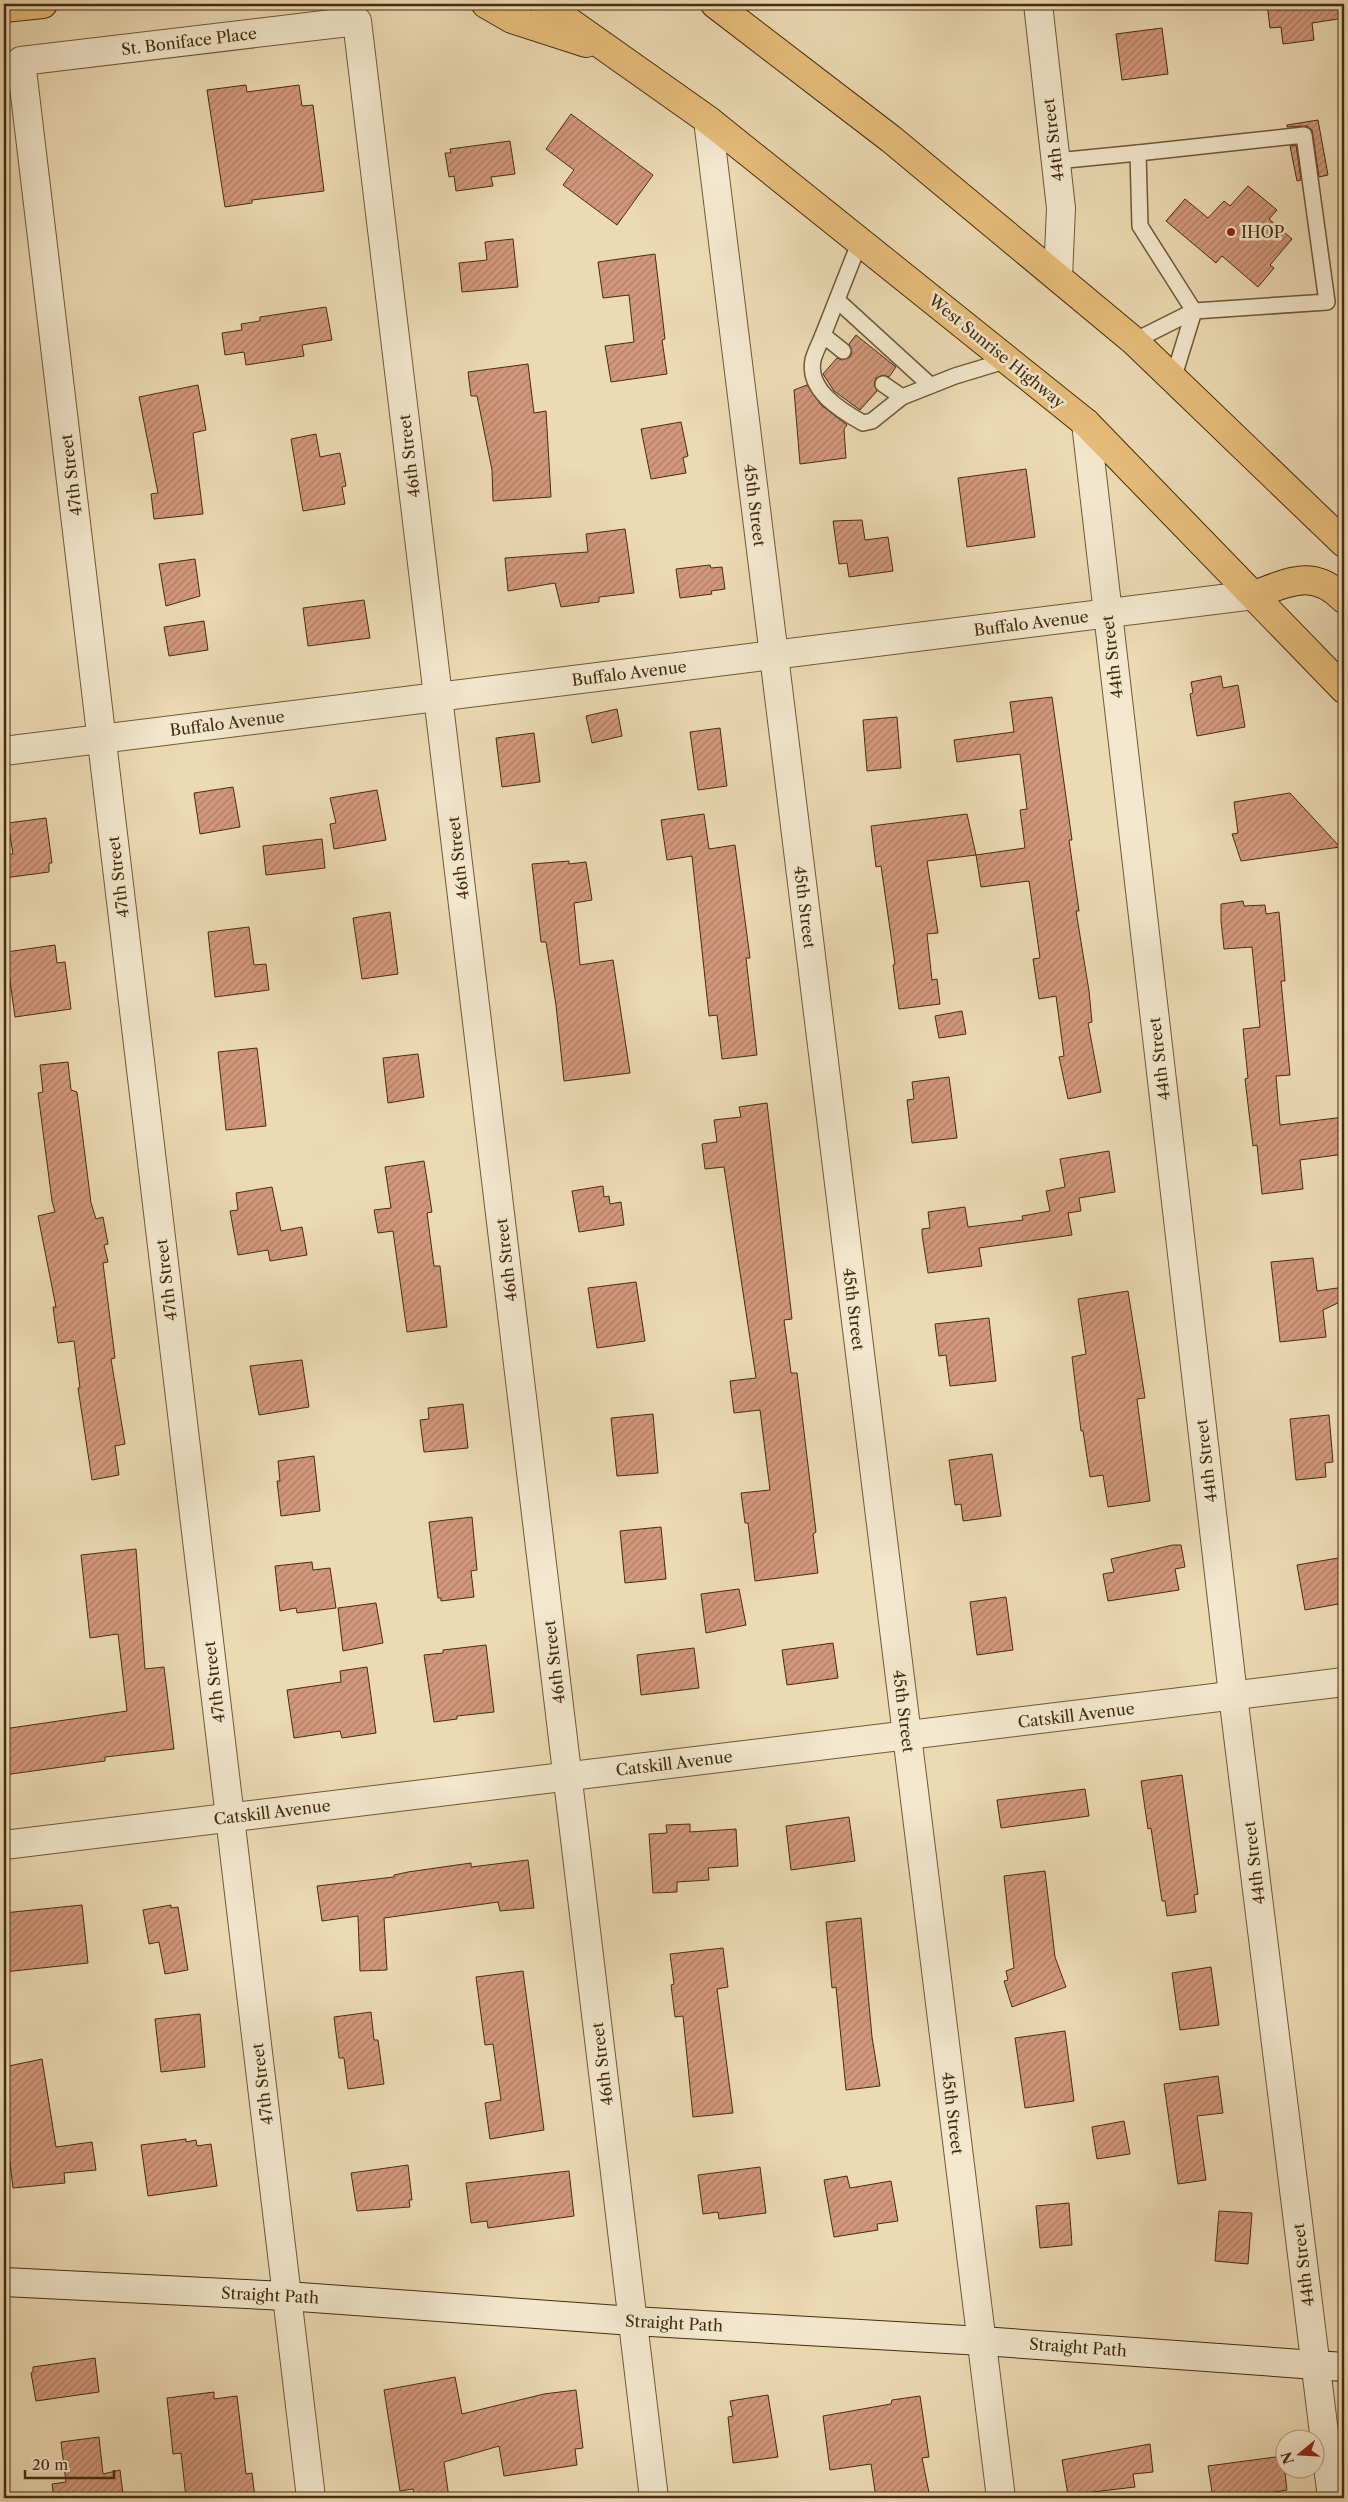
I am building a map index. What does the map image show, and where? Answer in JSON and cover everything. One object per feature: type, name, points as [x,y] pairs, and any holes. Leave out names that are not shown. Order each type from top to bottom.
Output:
[{"type":"highway","points":[[4,8],[43,4]]},
{"type":"highway","points":[[486,4],[512,19],[614,52]]},
{"type":"highway","name":"West Sunrise Highway","points":[[544,4],[708,120],[1086,423],[1344,690]]},
{"type":"highway","points":[[715,4],[824,86],[1134,341],[1344,544]]},
{"type":"highway","points":[[1254,595],[1297,580],[1314,580],[1333,588],[1344,599]]},
{"type":"street","name":"44th Street","points":[[1038,4],[1061,208],[1058,277]]},
{"type":"street","name":"St. Boniface Place","points":[[21,61],[357,21]]},
{"type":"street","name":"46th Street","points":[[357,21],[654,2498]]},
{"type":"street","name":"47th Street","points":[[21,61],[311,2498]]},
{"type":"street","name":"45th Street","points":[[708,120],[1001,2498]]},
{"type":"street","name":"44th Street","points":[[1086,423],[1106,614],[1233,1695],[1332,2498]]},
{"type":"street","name":"Buffalo Avenue","points":[[4,751],[1254,595]]},
{"type":"street","name":"Catskill Avenue","points":[[4,1845],[1344,1682]]},
{"type":"street","name":"Straight Path","points":[[4,2282],[286,2296],[633,2321],[982,2341],[1344,2367]]},
{"type":"lane","points":[[1056,161],[1304,135],[1326,302],[1194,310],[1134,341]]},
{"type":"lane","points":[[1138,153],[1140,226],[1194,310],[1173,379]]},
{"type":"lane","points":[[860,241],[838,301],[813,359],[812,373],[819,390],[846,413],[862,423],[872,421],[902,397],[930,385],[1008,360]]},
{"type":"lane","points":[[838,301],[930,385]]},
{"type":"lane","points":[[824,335],[843,351]]},
{"type":"lane","points":[[883,384],[902,397]]},
{"type":"building","points":[[1267,4],[1343,4],[1344,18],[1312,23],[1314,40],[1283,44],[1281,27],[1270,28]]},
{"type":"building","points":[[1162,28],[1168,74],[1122,80],[1116,34]]},
{"type":"building","points":[[246,85],[247,92],[299,85],[302,106],[313,105],[324,191],[252,200],[252,203],[225,207],[207,90]]},
{"type":"building","points":[[571,114],[653,175],[617,225],[563,185],[574,170],[546,149]]},
{"type":"building","points":[[1318,120],[1328,175],[1319,177],[1312,130],[1307,126],[1287,127],[1287,125]]},
{"type":"building","points":[[510,141],[515,174],[491,177],[493,186],[456,191],[454,176],[449,177],[445,153],[451,153],[450,149]]},
{"type":"building","points":[[1296,145],[1301,180],[1297,181],[1290,146]]},
{"type":"building","points":[[1248,186],[1277,210],[1269,219],[1292,239],[1270,265],[1274,268],[1258,287],[1222,256],[1216,263],[1166,221],[1185,199],[1208,218],[1224,201],[1230,206]]},
{"type":"building","points":[[513,239],[518,287],[462,292],[459,263],[487,260],[485,242]]},
{"type":"building","points":[[655,254],[665,339],[662,340],[667,374],[611,382],[605,346],[634,342],[629,295],[603,298],[598,262]]},
{"type":"building","points":[[326,307],[332,340],[302,345],[304,356],[246,365],[244,352],[225,355],[222,333],[242,330],[241,324],[260,321],[260,317]]},
{"type":"building","points":[[856,335],[896,367],[889,377],[883,375],[876,378],[874,384],[877,391],[860,410],[834,391],[823,374],[837,358],[842,360],[850,357],[852,352],[849,344]]},
{"type":"building","points":[[528,364],[534,413],[546,411],[551,497],[493,501],[492,470],[477,396],[471,396],[468,372]]},
{"type":"building","points":[[198,385],[206,430],[193,433],[203,514],[154,519],[151,494],[158,493],[139,397]]},
{"type":"building","points":[[807,385],[821,405],[847,425],[844,429],[846,458],[800,464],[794,390]]},
{"type":"building","points":[[681,422],[688,456],[683,458],[686,473],[651,479],[641,429]]},
{"type":"building","points":[[316,434],[320,457],[340,453],[346,486],[342,487],[345,504],[303,511],[291,439]]},
{"type":"building","points":[[1026,469],[1035,537],[967,547],[958,478]]},
{"type":"building","points":[[862,520],[865,540],[888,537],[893,571],[849,577],[847,563],[839,564],[833,521]]},
{"type":"building","points":[[625,529],[634,593],[599,597],[599,602],[561,607],[555,583],[508,591],[505,558],[588,552],[586,534]]},
{"type":"building","points":[[195,559],[200,596],[166,606],[159,564]]},
{"type":"building","points":[[710,565],[711,568],[722,567],[725,589],[711,591],[712,594],[680,598],[676,569]]},
{"type":"building","points":[[364,600],[370,638],[308,646],[303,608]]},
{"type":"building","points":[[204,621],[208,650],[169,656],[164,627]]},
{"type":"building","points":[[1221,676],[1223,688],[1238,685],[1245,727],[1197,736],[1190,694],[1193,693],[1191,682]]},
{"type":"building","points":[[1052,697],[1072,840],[1069,840],[1079,911],[1076,911],[1089,991],[1092,1022],[1088,1023],[1101,1092],[1068,1099],[1059,1057],[1064,1056],[1056,996],[1039,999],[1033,959],[1040,958],[1029,881],[981,887],[976,855],[1025,848],[1020,810],[1027,809],[1020,754],[957,762],[954,740],[1014,732],[1010,702]]},
{"type":"building","points":[[617,709],[622,736],[592,743],[586,716]]},
{"type":"building","points":[[897,717],[901,768],[867,771],[863,720]]},
{"type":"building","points":[[720,728],[727,786],[698,790],[690,732]]},
{"type":"building","points":[[534,733],[540,782],[502,787],[496,738]]},
{"type":"building","points":[[233,787],[240,827],[200,834],[194,793]]},
{"type":"building","points":[[377,790],[386,840],[334,849],[330,824],[336,823],[330,798]]},
{"type":"building","points":[[1290,793],[1340,847],[1241,861],[1232,834],[1238,833],[1234,802]]},
{"type":"building","points":[[704,814],[709,849],[735,845],[750,958],[746,958],[757,1055],[722,1059],[717,1015],[709,1016],[692,856],[667,860],[661,820]]},
{"type":"building","points":[[967,814],[976,855],[927,861],[938,933],[927,934],[932,980],[937,979],[940,1004],[899,1009],[893,965],[895,964],[881,866],[876,867],[871,826]]},
{"type":"building","points":[[46,818],[52,863],[49,863],[49,872],[4,878],[4,855],[13,854],[8,823]]},
{"type":"building","points":[[322,839],[325,868],[266,875],[263,846]]},
{"type":"building","points":[[569,861],[569,864],[586,862],[592,900],[574,903],[580,965],[613,960],[630,1073],[564,1081],[556,1005],[546,942],[541,942],[532,864]]},
{"type":"building","points":[[1243,901],[1244,906],[1265,905],[1266,914],[1279,912],[1285,981],[1281,981],[1290,1075],[1276,1076],[1280,1125],[1344,1117],[1344,1154],[1300,1160],[1303,1189],[1262,1194],[1257,1145],[1253,1146],[1245,1079],[1248,1078],[1243,1029],[1260,1027],[1252,947],[1224,949],[1221,921],[1221,904]]},
{"type":"building","points":[[390,912],[398,974],[362,979],[353,918]]},
{"type":"building","points":[[249,927],[254,965],[266,964],[269,990],[215,997],[208,932]]},
{"type":"building","points":[[55,945],[57,963],[65,962],[71,1009],[15,1017],[6,952]]},
{"type":"building","points":[[962,1011],[966,1034],[939,1038],[935,1016]]},
{"type":"building","points":[[257,1048],[266,1126],[226,1130],[218,1052]]},
{"type":"building","points":[[418,1054],[424,1097],[388,1103],[383,1058]]},
{"type":"building","points":[[68,1062],[71,1090],[77,1092],[91,1203],[96,1219],[103,1217],[108,1244],[104,1245],[108,1262],[103,1263],[115,1358],[111,1359],[125,1444],[115,1446],[119,1475],[92,1480],[78,1388],[80,1388],[74,1341],[58,1343],[53,1307],[56,1307],[38,1216],[55,1212],[38,1093],[43,1092],[40,1065]]},
{"type":"building","points":[[949,1077],[957,1138],[912,1143],[907,1100],[914,1099],[912,1082]]},
{"type":"building","points":[[767,1103],[792,1319],[784,1320],[791,1373],[797,1373],[816,1532],[813,1534],[818,1573],[755,1581],[748,1523],[745,1523],[741,1493],[770,1490],[760,1410],[734,1413],[730,1381],[756,1378],[724,1167],[705,1169],[702,1144],[717,1142],[714,1120],[741,1117],[739,1107]]},
{"type":"building","points":[[1109,1151],[1115,1192],[1079,1198],[1081,1211],[1068,1213],[1072,1235],[979,1248],[982,1266],[928,1273],[922,1229],[930,1228],[928,1212],[965,1207],[968,1227],[1023,1220],[1022,1216],[1050,1211],[1046,1191],[1065,1187],[1060,1159]]},
{"type":"building","points":[[424,1161],[432,1212],[427,1213],[434,1266],[440,1266],[447,1327],[407,1332],[393,1231],[378,1233],[374,1210],[391,1208],[385,1167]]},
{"type":"building","points":[[603,1186],[604,1197],[609,1196],[610,1204],[621,1202],[624,1225],[579,1232],[572,1191]]},
{"type":"building","points":[[272,1187],[281,1231],[302,1227],[307,1255],[270,1261],[268,1250],[238,1255],[230,1211],[238,1210],[236,1193]]},
{"type":"building","points":[[1313,1258],[1317,1291],[1344,1287],[1344,1300],[1323,1310],[1326,1337],[1280,1342],[1271,1262]]},
{"type":"building","points":[[636,1282],[645,1341],[597,1348],[588,1288]]},
{"type":"building","points":[[1128,1291],[1145,1398],[1137,1399],[1150,1501],[1108,1507],[1103,1475],[1090,1477],[1083,1431],[1081,1431],[1072,1357],[1086,1354],[1078,1299]]},
{"type":"building","points":[[989,1318],[996,1381],[950,1386],[946,1355],[939,1356],[935,1324]]},
{"type":"building","points":[[302,1360],[309,1407],[259,1415],[250,1366]]},
{"type":"building","points":[[463,1404],[468,1448],[424,1452],[420,1420],[429,1419],[428,1408]]},
{"type":"building","points":[[653,1414],[658,1473],[617,1476],[611,1418]]},
{"type":"building","points":[[1329,1415],[1333,1462],[1325,1463],[1326,1477],[1296,1480],[1290,1419]]},
{"type":"building","points":[[992,1454],[1001,1516],[963,1521],[961,1504],[955,1505],[949,1460]]},
{"type":"building","points":[[314,1456],[320,1511],[281,1516],[277,1481],[280,1481],[278,1461]]},
{"type":"building","points":[[472,1517],[477,1570],[471,1571],[474,1597],[441,1601],[441,1598],[438,1598],[429,1522]]},
{"type":"building","points":[[661,1527],[666,1579],[625,1583],[620,1531]]},
{"type":"building","points":[[1173,1545],[1181,1545],[1185,1567],[1175,1569],[1179,1590],[1108,1601],[1103,1574],[1114,1572],[1111,1559]]},
{"type":"building","points":[[136,1549],[145,1669],[164,1667],[174,1749],[105,1757],[105,1761],[4,1775],[4,1729],[127,1711],[118,1634],[90,1638],[81,1555]]},
{"type":"building","points":[[1344,1557],[1344,1603],[1305,1610],[1297,1565]]},
{"type":"building","points":[[312,1562],[313,1570],[330,1568],[336,1608],[297,1613],[296,1608],[280,1611],[275,1566]]},
{"type":"building","points":[[739,1589],[746,1625],[706,1633],[701,1594]]},
{"type":"building","points":[[1006,1597],[1013,1650],[977,1655],[970,1602]]},
{"type":"building","points":[[376,1603],[383,1643],[343,1651],[338,1608]]},
{"type":"building","points":[[833,1643],[838,1678],[787,1685],[782,1650]]},
{"type":"building","points":[[486,1645],[494,1712],[457,1716],[457,1719],[434,1722],[424,1655],[443,1653],[443,1650]]},
{"type":"building","points":[[694,1648],[699,1688],[641,1695],[637,1655]]},
{"type":"building","points":[[367,1667],[376,1733],[342,1738],[340,1731],[294,1738],[287,1690],[341,1682],[340,1671]]},
{"type":"building","points":[[1182,1775],[1198,1894],[1194,1895],[1196,1912],[1167,1916],[1165,1901],[1162,1901],[1151,1828],[1148,1829],[1141,1781]]},
{"type":"building","points":[[1085,1789],[1089,1816],[1001,1828],[997,1800]]},
{"type":"building","points":[[849,1817],[855,1861],[791,1870],[786,1826]]},
{"type":"building","points":[[690,1824],[690,1832],[736,1829],[738,1866],[708,1868],[709,1880],[677,1882],[677,1892],[653,1893],[649,1834],[667,1833],[666,1825]]},
{"type":"building","points":[[528,1860],[534,1908],[500,1911],[498,1902],[384,1918],[387,1970],[360,1971],[358,1916],[322,1921],[317,1886],[394,1877],[394,1875],[408,1872],[471,1863],[471,1867]]},
{"type":"building","points":[[1045,1871],[1055,1957],[1066,1987],[1012,2007],[1004,1981],[1008,1980],[1006,1971],[1014,1968],[1004,1876]]},
{"type":"building","points":[[82,1905],[88,1963],[4,1972],[4,1913]]},
{"type":"building","points":[[171,1905],[171,1908],[178,1907],[188,1970],[165,1974],[159,1942],[149,1944],[143,1910]]},
{"type":"building","points":[[861,1918],[872,2037],[880,2086],[846,2090],[836,1987],[832,1988],[826,1922]]},
{"type":"building","points":[[723,1948],[728,1987],[717,1989],[733,2113],[693,2117],[683,2016],[675,2017],[671,1985],[674,1984],[670,1954]]},
{"type":"building","points":[[1211,1967],[1219,2025],[1180,2030],[1172,1973]]},
{"type":"building","points":[[523,1971],[544,2130],[490,2139],[485,2103],[501,2100],[493,2044],[485,2045],[476,1977]]},
{"type":"building","points":[[371,2012],[374,2040],[378,2040],[384,2084],[348,2089],[344,2058],[339,2058],[334,2017]]},
{"type":"building","points":[[200,2014],[205,2067],[161,2072],[155,2019]]},
{"type":"building","points":[[1065,2031],[1074,2101],[1025,2108],[1015,2038]]},
{"type":"building","points":[[42,2059],[56,2147],[92,2142],[96,2170],[64,2173],[65,2183],[13,2188],[4,2114],[4,2067]]},
{"type":"building","points":[[1218,2076],[1223,2113],[1197,2116],[1206,2180],[1178,2184],[1164,2084]]},
{"type":"building","points":[[1124,2121],[1130,2154],[1097,2159],[1092,2127]]},
{"type":"building","points":[[186,2139],[186,2142],[196,2140],[197,2146],[211,2144],[217,2186],[148,2196],[141,2145]]},
{"type":"building","points":[[408,2165],[412,2200],[409,2200],[410,2207],[357,2211],[351,2173]]},
{"type":"building","points":[[760,2167],[766,2213],[719,2219],[718,2212],[703,2214],[698,2175]]},
{"type":"building","points":[[569,2171],[574,2216],[488,2228],[487,2221],[471,2223],[466,2183]]},
{"type":"building","points":[[847,2176],[850,2188],[891,2181],[898,2221],[877,2224],[878,2230],[834,2237],[824,2180]]},
{"type":"building","points":[[1069,2203],[1072,2245],[1040,2248],[1036,2206]]},
{"type":"building","points":[[1219,2211],[1252,2213],[1248,2264],[1215,2261]]},
{"type":"building","points":[[95,2358],[99,2392],[36,2401],[31,2373],[33,2372],[33,2367]]},
{"type":"building","points":[[455,2377],[462,2414],[544,2394],[576,2390],[583,2448],[575,2449],[577,2465],[504,2476],[499,2446],[444,2462],[449,2498],[415,2498],[413,2489],[400,2491],[384,2390]]},
{"type":"building","points":[[214,2392],[214,2399],[237,2396],[246,2474],[252,2473],[255,2498],[186,2498],[181,2453],[173,2454],[167,2398]]},
{"type":"building","points":[[768,2395],[778,2457],[733,2463],[728,2417],[733,2416],[730,2401]]},
{"type":"building","points":[[920,2396],[929,2457],[922,2458],[930,2498],[876,2498],[871,2464],[830,2470],[823,2416],[891,2404],[892,2400]]},
{"type":"building","points":[[99,2437],[103,2474],[120,2470],[123,2494],[105,2496],[105,2498],[54,2498],[52,2484],[66,2482],[61,2442]]},
{"type":"building","points":[[1150,2444],[1153,2472],[1133,2474],[1135,2487],[1068,2495],[1062,2460]]},
{"type":"building","points":[[1276,2457],[1276,2480],[1286,2480],[1287,2490],[1275,2492],[1276,2498],[1213,2498],[1208,2466]]},
{"type":"place","name":"IHOP","points":[[1231,232]]}]
